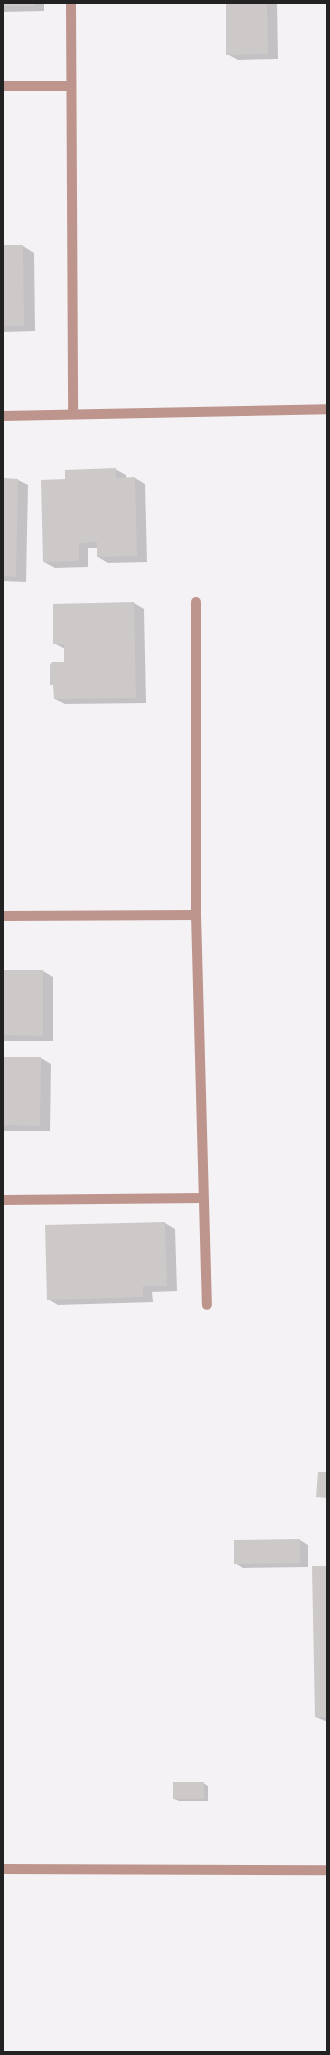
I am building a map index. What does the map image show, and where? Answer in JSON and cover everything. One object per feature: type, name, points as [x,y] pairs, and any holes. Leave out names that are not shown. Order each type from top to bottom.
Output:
[{"type":"street","points":[[71,3],[74,414]]},
{"type":"street","points":[[3,86],[71,86]]},
{"type":"street","points":[[3,416],[327,409]]},
{"type":"street","points":[[196,602],[196,915],[207,1304]]},
{"type":"street","points":[[3,916],[196,915]]},
{"type":"street","points":[[3,1200],[203,1198]]},
{"type":"street","points":[[3,1869],[327,1870]]},
{"type":"building","points":[[3,3],[34,3],[34,6],[3,6]]},
{"type":"building","points":[[226,3],[267,3],[268,54],[226,55]]},
{"type":"building","points":[[3,245],[23,245],[24,326],[3,326]]},
{"type":"building","points":[[116,468],[116,478],[135,477],[137,556],[97,557],[97,542],[79,543],[79,561],[43,562],[41,480],[65,479],[65,470]]},
{"type":"building","points":[[3,478],[18,479],[16,577],[3,576]]},
{"type":"building","points":[[134,602],[136,698],[54,699],[53,685],[50,685],[50,665],[52,662],[64,662],[64,644],[53,644],[53,604]]},
{"type":"building","points":[[3,970],[43,970],[43,1036],[3,1035]]},
{"type":"building","points":[[3,1057],[41,1057],[40,1126],[3,1125]]},
{"type":"building","points":[[165,1222],[167,1286],[143,1286],[143,1297],[47,1300],[45,1225]]},
{"type":"building","points":[[318,1472],[327,1472],[327,1498],[316,1497]]},
{"type":"building","points":[[300,1539],[300,1563],[234,1564],[234,1540]]},
{"type":"building","points":[[312,1566],[327,1566],[327,1717],[315,1717]]},
{"type":"building","points":[[173,1782],[204,1782],[204,1799],[173,1799]]}]
